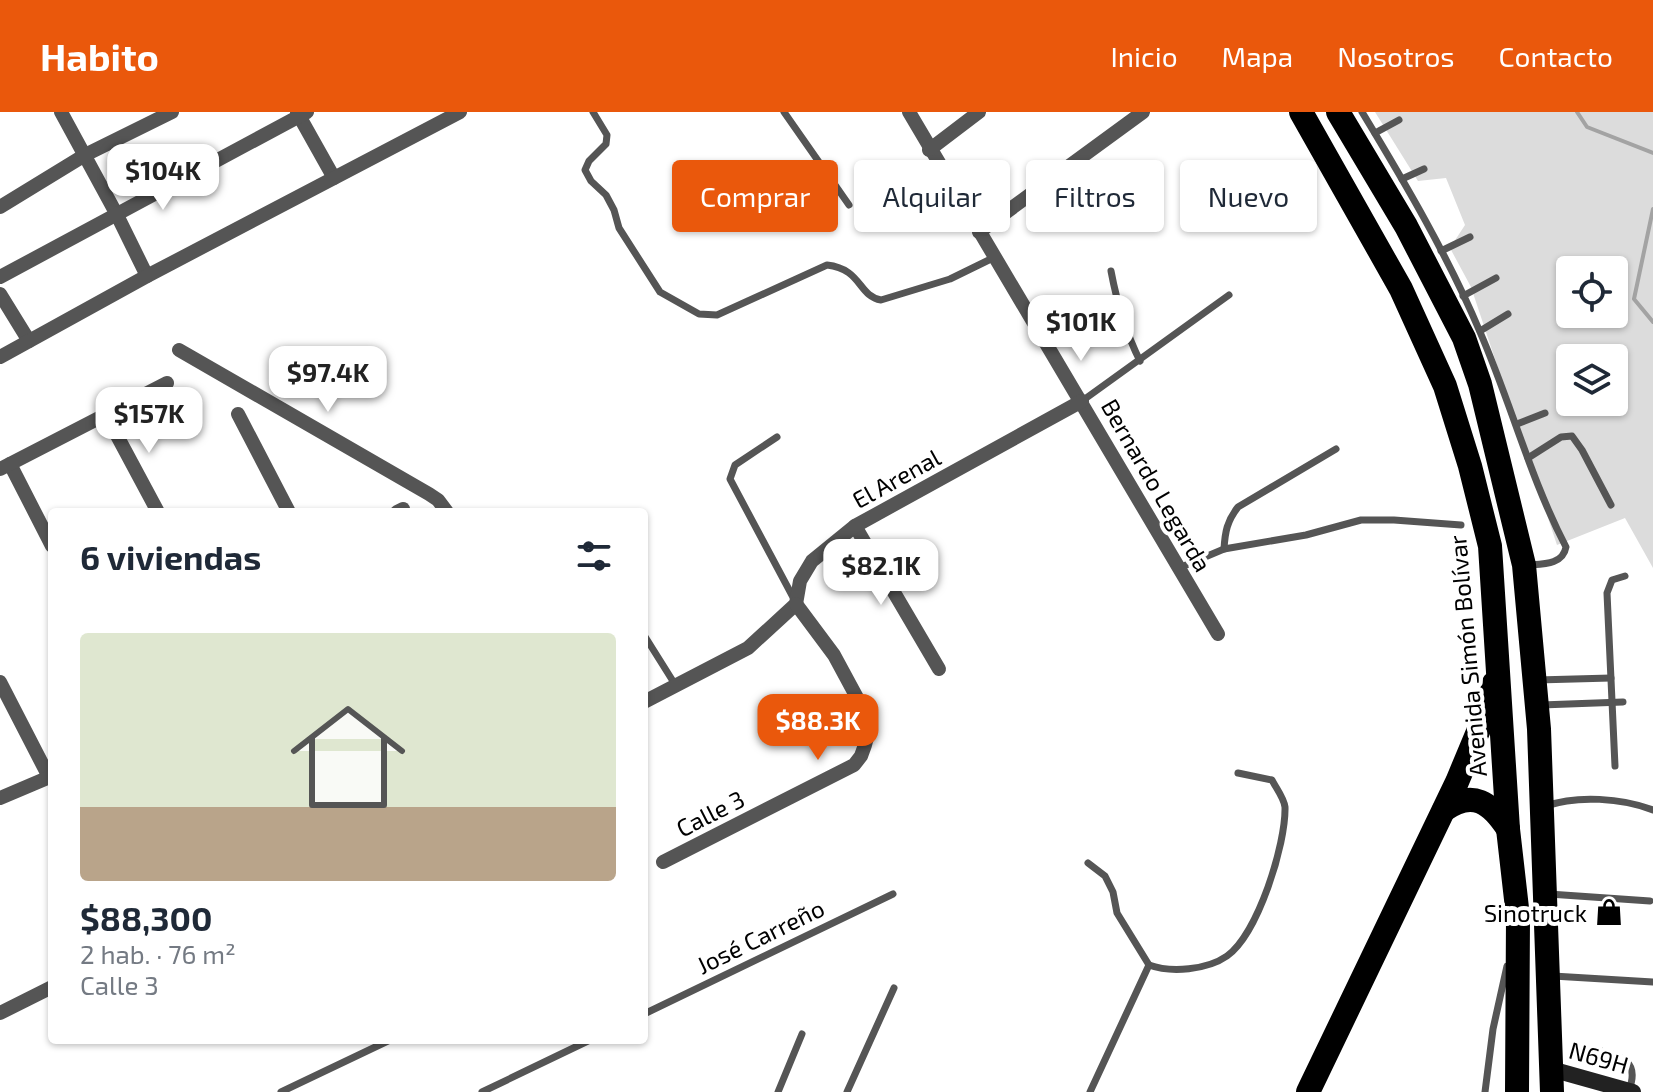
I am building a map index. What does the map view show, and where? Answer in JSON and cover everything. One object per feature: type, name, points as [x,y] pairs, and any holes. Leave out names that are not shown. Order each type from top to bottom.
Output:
[{"type":"highway","name":"Avenida Simón Bolívar","points":[[1301,112],[1401,289],[1445,386],[1470,466],[1490,546],[1508,829],[1518,917],[1517,1092]]},
{"type":"highway","points":[[1338,112],[1406,226],[1464,338],[1480,384],[1524,565],[1537,705],[1551,1070],[1539,1092]]},
{"type":"highway","points":[[1308,1092],[1444,810],[1487,710],[1499,661]]},
{"type":"highway","points":[[1444,810],[1458,802],[1481,802],[1495,809],[1508,829]]},
{"type":"street","points":[[61,112],[147,276]]},
{"type":"street","points":[[0,207],[85,155],[172,112]]},
{"type":"street","points":[[0,357],[460,112]]},
{"type":"street","name":"Bernardo Legarda","points":[[909,112],[935,160]]},
{"type":"street","points":[[929,150],[979,112]]},
{"type":"street","points":[[1010,209],[1143,112]]},
{"type":"street","points":[[0,277],[301,113],[334,178]]},
{"type":"street","name":"Bernardo Legarda","points":[[979,232],[1218,634]]},
{"type":"street","points":[[0,294],[29,341]]},
{"type":"street","points":[[179,350],[429,494],[444,508]]},
{"type":"street","points":[[48,539],[5,467],[167,383]]},
{"type":"street","name":"El Arenal","points":[[648,700],[748,648],[796,604],[800,581],[812,561],[855,526],[1082,401]]},
{"type":"street","points":[[238,414],[287,508]]},
{"type":"street","points":[[106,415],[156,508]]},
{"type":"street","points":[[855,526],[939,669]]},
{"type":"street","name":"Calle 3","points":[[663,862],[854,765],[861,756],[869,730],[868,718],[834,655],[796,604]]},
{"type":"street","points":[[0,682],[48,770]]},
{"type":"street","points":[[0,798],[48,777]]},
{"type":"street","points":[[0,1013],[48,989]]},
{"type":"street","name":"N69H","points":[[1551,1070],[1631,1091]]},
{"type":"lane","points":[[593,112],[607,135],[606,144],[589,161],[585,170],[591,181],[606,195],[619,228],[660,292],[699,314],[717,315],[827,265],[849,271],[867,294],[881,300],[950,279],[993,258]]},
{"type":"lane","points":[[784,112],[849,205]]},
{"type":"lane","points":[[1362,112],[1441,251],[1480,331],[1539,490],[1566,547],[1563,556],[1557,560],[1543,565],[1524,565]]},
{"type":"lane","points":[[1375,133],[1399,120]]},
{"type":"lane","points":[[1402,179],[1424,169]]},
{"type":"lane","points":[[1441,251],[1470,237]]},
{"type":"lane","points":[[1111,271],[1117,304],[1140,361]]},
{"type":"lane","points":[[1463,296],[1496,278]]},
{"type":"lane","points":[[1082,401],[1229,295]]},
{"type":"lane","points":[[1480,331],[1508,314]]},
{"type":"lane","points":[[1517,424],[1545,413]]},
{"type":"lane","points":[[1528,458],[1561,437],[1572,436],[1611,505]]},
{"type":"lane","name":"Calle 3","points":[[777,437],[735,465],[730,479],[796,604]]},
{"type":"lane","points":[[1224,549],[1225,529],[1229,517],[1238,507],[1336,449]]},
{"type":"lane","points":[[1179,568],[1224,549],[1306,535],[1361,520],[1461,525]]},
{"type":"lane","points":[[1615,766],[1607,593],[1612,580],[1625,576]]},
{"type":"lane","points":[[648,641],[676,686]]},
{"type":"lane","points":[[1535,679],[1611,678]]},
{"type":"lane","points":[[1537,705],[1623,702]]},
{"type":"lane","points":[[1088,863],[1105,876],[1113,892],[1117,913],[1149,965],[1178,971],[1227,956],[1242,938],[1267,893],[1282,840],[1285,804],[1272,780],[1238,773]]},
{"type":"lane","points":[[1540,808],[1559,801],[1588,799],[1653,810]]},
{"type":"lane","name":"José Carreño","points":[[648,1012],[893,894]]},
{"type":"lane","points":[[1543,894],[1650,901]]},
{"type":"lane","points":[[1485,1092],[1493,1029],[1518,917]]},
{"type":"lane","points":[[1090,1092],[1149,965]]},
{"type":"lane","points":[[1547,976],[1653,982]]},
{"type":"lane","points":[[847,1092],[894,988]]},
{"type":"lane","points":[[778,1092],[802,1034]]},
{"type":"lane","points":[[281,1092],[382,1044]]},
{"type":"lane","points":[[482,1092],[582,1044]]},
{"type":"lane","points":[[1596,1050],[1630,1064],[1634,1070],[1631,1091]]},
{"type":"shaded area","points":[[1375,112],[1653,112],[1653,568],[1625,518],[1557,545],[1471,287],[1450,248],[1465,225],[1446,178],[1418,181]]},
{"type":"waterway","points":[[1577,112],[1587,127],[1653,153]]},
{"type":"waterway","points":[[1653,209],[1634,299],[1653,322]]},
{"type":"place","name":"Sinotruck","points":[[1609,912]]}]
